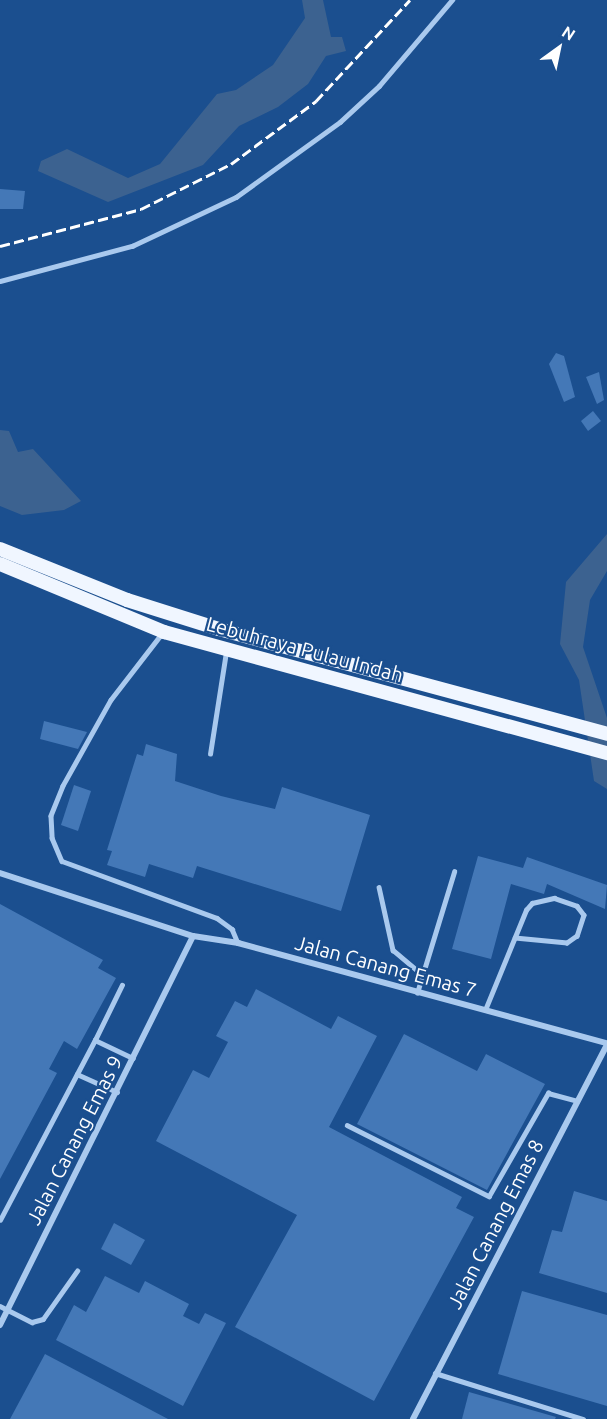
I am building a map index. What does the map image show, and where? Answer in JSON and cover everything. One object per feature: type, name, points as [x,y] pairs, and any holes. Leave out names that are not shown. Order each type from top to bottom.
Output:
[{"type":"main road","name":"Lebuhraya Pulau Indah","points":[[0,549],[127,600],[607,734]]},
{"type":"main road","name":"Lebuhraya Pulau Indah","points":[[0,564],[164,632],[227,647],[607,753]]},
{"type":"street","name":"Jalan Canang Emas 7","points":[[0,873],[192,936],[238,943],[607,1044]]},
{"type":"street","name":"Jalan Canang Emas 9","points":[[0,1325],[192,936]]},
{"type":"street","name":"Jalan Canang Emas 8","points":[[413,1419],[607,1044]]},
{"type":"lane","points":[[0,280],[132,246],[236,197],[340,122],[379,86],[452,0]]},
{"type":"lane","points":[[164,632],[111,700],[63,786],[51,816],[52,838],[62,861],[217,918],[232,929],[238,943]]},
{"type":"lane","points":[[210,754],[227,647]]},
{"type":"lane","points":[[417,993],[454,872]]},
{"type":"lane","points":[[379,887],[393,950],[423,975]]},
{"type":"lane","points":[[485,1010],[526,910],[541,898],[577,906],[584,915],[577,936],[562,945],[515,938]]},
{"type":"lane","points":[[0,1220],[122,985]]},
{"type":"lane","points":[[95,1040],[133,1058]]},
{"type":"lane","points":[[77,1074],[117,1092]]},
{"type":"lane","points":[[347,1125],[489,1196],[548,1093],[577,1101]]},
{"type":"lane","points":[[0,1306],[32,1322],[43,1319],[77,1271]]},
{"type":"lane","points":[[435,1373],[583,1419]]},
{"type":"water","points":[[302,0],[323,0],[331,37],[342,37],[346,51],[326,56],[308,84],[278,107],[239,126],[203,165],[108,202],[38,171],[41,161],[67,149],[128,178],[160,164],[217,94],[236,90],[273,65],[305,18]]},
{"type":"water","points":[[0,430],[9,431],[18,452],[33,449],[81,501],[64,510],[22,515],[0,506]]},
{"type":"water","points":[[607,534],[607,571],[590,600],[583,647],[607,718],[607,789],[594,781],[579,680],[560,644],[566,582]]},
{"type":"building","points":[[0,189],[25,191],[23,209],[0,209]]},
{"type":"building","points":[[556,353],[564,356],[575,397],[564,402],[549,364]]},
{"type":"building","points":[[599,372],[604,400],[597,404],[586,377]]},
{"type":"building","points":[[593,411],[601,421],[588,431],[581,421]]},
{"type":"building","points":[[44,721],[87,732],[78,749],[40,739]]},
{"type":"building","points":[[146,744],[177,754],[175,781],[221,796],[275,809],[282,787],[370,815],[341,911],[197,866],[193,878],[149,864],[145,877],[107,865],[112,851],[107,850],[137,754],[143,756]]},
{"type":"building","points":[[74,785],[91,791],[78,831],[61,825]]},
{"type":"building","points":[[478,856],[523,868],[527,857],[607,885],[605,909],[547,884],[544,894],[511,884],[491,959],[452,949]]},
{"type":"building","points":[[0,904],[103,960],[98,968],[116,978],[77,1049],[64,1041],[49,1069],[57,1073],[0,1179]]},
{"type":"building","points":[[256,989],[331,1029],[338,1016],[377,1036],[329,1127],[462,1197],[456,1208],[474,1217],[374,1401],[235,1327],[297,1215],[156,1141],[193,1070],[209,1078],[228,1042],[216,1036],[235,1001],[247,1007]]},
{"type":"building","points":[[404,1034],[477,1071],[486,1054],[545,1084],[487,1190],[357,1124]]},
{"type":"building","points":[[574,1191],[607,1201],[607,1293],[539,1273],[552,1230],[562,1232]]},
{"type":"building","points":[[114,1223],[145,1240],[131,1265],[101,1249]]},
{"type":"building","points":[[105,1276],[139,1293],[145,1281],[189,1304],[183,1316],[199,1324],[205,1313],[226,1323],[183,1406],[56,1340],[74,1305],[86,1312]]},
{"type":"building","points":[[522,1291],[607,1315],[607,1406],[498,1374]]},
{"type":"building","points":[[45,1354],[168,1419],[10,1419]]},
{"type":"building","points":[[469,1392],[556,1417],[555,1419],[462,1419]]},
{"type":"railway","points":[[0,246],[141,209],[231,164],[316,101],[410,0]]}]
